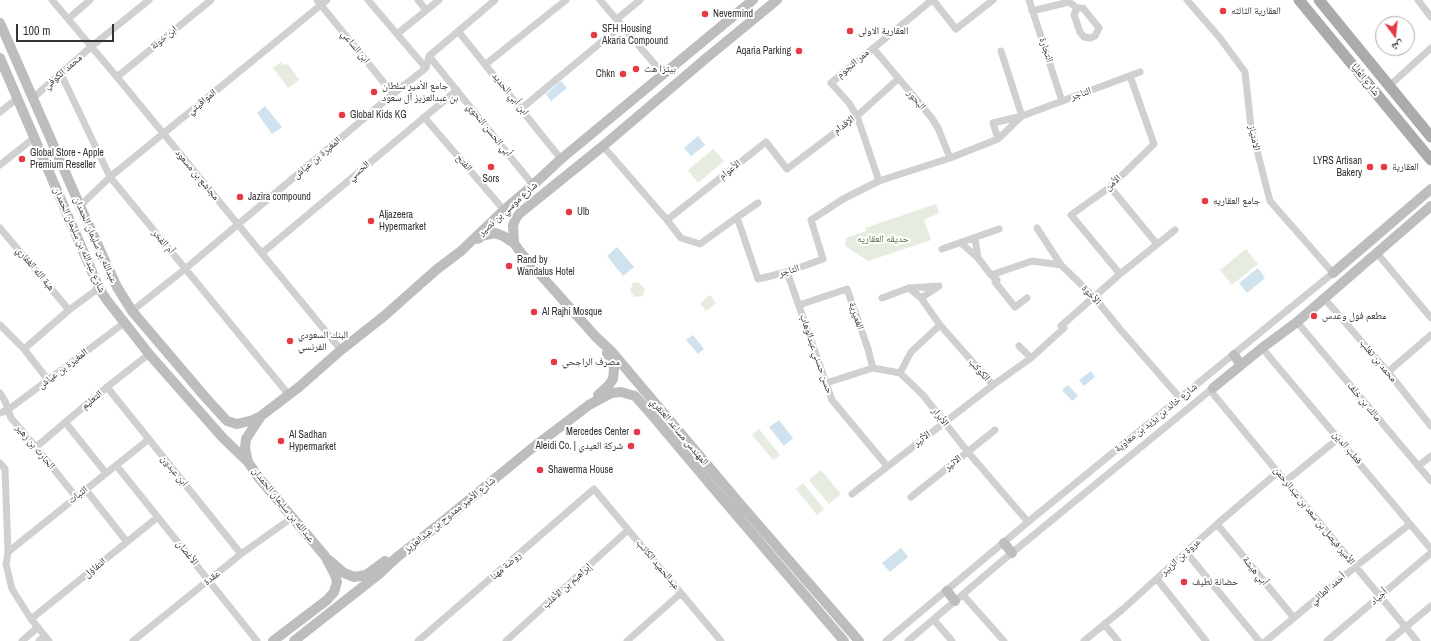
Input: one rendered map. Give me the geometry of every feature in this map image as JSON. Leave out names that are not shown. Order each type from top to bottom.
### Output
[{"type":"main road","name":"شارع العليا","points":[[1299,0],[1431,160]]},
{"type":"main road","name":"شارع العليا","points":[[1319,0],[1431,136]]},
{"type":"street","name":"مجاشع بن مسعود","points":[[52,0],[92,46],[341,350]]},
{"type":"street","points":[[68,19],[90,0]]},
{"type":"street","name":"محمد الكوفي","points":[[33,98],[92,46],[149,0]]},
{"type":"street","name":"ابن خولة","points":[[117,77],[211,0]]},
{"type":"street","points":[[368,0],[426,68]]},
{"type":"street","points":[[418,0],[426,10]]},
{"type":"street","points":[[397,34],[439,0]]},
{"type":"street","points":[[426,68],[429,56],[495,0]]},
{"type":"street","points":[[486,64],[566,0]]},
{"type":"street","points":[[600,0],[663,74]]},
{"type":"street","points":[[522,108],[619,22],[640,0]]},
{"type":"street","name":"شارع موسي بن نصير","points":[[261,416],[289,395],[341,350],[383,317],[436,270],[461,251],[561,159],[753,0]]},
{"type":"street","name":"شارع موسي بن نصير","points":[[514,243],[513,225],[520,213],[603,146],[777,0]]},
{"type":"street","points":[[932,0],[956,29],[993,0]]},
{"type":"street","name":"ممر النجوم","points":[[857,116],[849,103],[831,83],[932,0]]},
{"type":"street","name":"التجارة","points":[[1029,0],[1062,101]]},
{"type":"street","name":"الامتياز","points":[[1187,0],[1220,38],[1246,72],[1251,127],[1270,201],[1333,273]]},
{"type":"street","points":[[1418,0],[1431,17]]},
{"type":"street","name":"ابن الساعي","points":[[322,2],[393,94]]},
{"type":"street","name":"المواقيتي","points":[[80,206],[110,178],[322,2]]},
{"type":"street","points":[[1032,11],[1069,2],[1077,8]]},
{"type":"street","name":"عبدالله بن سليمان الحمدان","points":[[0,23],[117,287],[132,311],[227,421],[237,424],[253,420],[261,416]]},
{"type":"street","name":"ابن أبي الحديد","points":[[458,30],[522,108],[561,159]]},
{"type":"street","name":"البحور","points":[[873,48],[938,128],[950,158]]},
{"type":"street","points":[[1389,86],[1431,48]]},
{"type":"street","points":[[1001,51],[1022,116]]},
{"type":"street","name":"أبي الحسن النحوي","points":[[429,56],[533,185]]},
{"type":"street","name":"شارع عبدالله بن سليمان الحمدان","points":[[0,58],[99,288],[124,323],[149,354],[223,438]]},
{"type":"street","name":"المغيرة بن عياش","points":[[132,311],[185,269],[426,68]]},
{"type":"street","name":"التاجر","points":[[998,139],[993,123],[1022,116],[1140,72]]},
{"type":"street","name":"أم الفخر","points":[[61,74],[110,178],[289,395]]},
{"type":"street","name":"الأمن","points":[[1120,274],[1071,215],[1110,187],[1154,144],[1130,76]]},
{"type":"street","name":"الإقدام","points":[[787,169],[857,116],[898,79]]},
{"type":"street","name":"الحسي","points":[[262,253],[457,90]]},
{"type":"street","points":[[0,112],[18,98]]},
{"type":"street","points":[[857,116],[879,181]]},
{"type":"street","name":"التاجر","points":[[736,218],[758,280],[787,272],[823,259],[811,220],[843,199],[879,181],[950,158],[998,139],[1022,116]]},
{"type":"street","name":"الفتح","points":[[424,117],[504,210]]},
{"type":"street","points":[[0,165],[34,138]]},
{"type":"street","name":"الأعوام","points":[[667,220],[766,142],[787,169]]},
{"type":"street","points":[[603,146],[681,238],[700,244],[758,204]]},
{"type":"street","points":[[1110,187],[1156,244]]},
{"type":"street","name":"شارع خالد بن يزيد بن معاوية","points":[[886,641],[1028,522],[1234,355],[1301,297],[1333,273],[1429,194]]},
{"type":"street","name":"شارع خالد بن يزيد بن معاوية","points":[[908,641],[1012,553],[1241,365],[1297,322],[1376,252],[1431,206]]},
{"type":"street","name":"هبة الله الغفاري","points":[[0,228],[69,310]]},
{"type":"street","name":"الأخوة","points":[[1037,228],[1061,265],[1094,297],[1180,398]]},
{"type":"street","points":[[942,249],[999,229]]},
{"type":"street","points":[[1094,297],[1156,244],[1175,230]]},
{"type":"street","points":[[461,251],[481,236],[495,233],[514,243]]},
{"type":"street","points":[[975,238],[978,258]]},
{"type":"street","name":"المهندس مساعد العنقري","points":[[514,243],[521,253],[596,337],[612,352],[746,511],[859,641]]},
{"type":"street","points":[[961,243],[996,276]]},
{"type":"street","points":[[1376,252],[1431,318]]},
{"type":"street","points":[[1027,298],[1015,307],[994,282],[996,276],[1032,261],[1061,265]]},
{"type":"street","name":"حسن حسني عبدالوهاب","points":[[787,272],[832,400],[886,466]]},
{"type":"street","points":[[882,298],[909,288],[939,286],[921,298]]},
{"type":"street","points":[[24,349],[69,310],[99,288]]},
{"type":"street","name":"الكوكب","points":[[909,288],[921,298],[940,325],[993,385],[1031,358],[1064,328],[1061,326],[1094,297]]},
{"type":"street","name":"الغميرية","points":[[799,305],[847,289],[873,368]]},
{"type":"street","name":"محمد بن تغلب","points":[[1324,298],[1388,372],[1431,426]]},
{"type":"street","name":"مالك بن خلف","points":[[1297,322],[1431,481]]},
{"type":"street","name":"المغيرة بن عياش","points":[[0,413],[9,409],[124,323]]},
{"type":"street","points":[[0,324],[24,349],[48,380]]},
{"type":"street","points":[[826,383],[873,368],[900,373],[911,352],[940,325]]},
{"type":"street","points":[[1388,372],[1431,334]]},
{"type":"street","points":[[589,405],[613,379],[614,369],[612,360],[596,337]]},
{"type":"street","points":[[1019,346],[1031,358]]},
{"type":"street","name":"قطب الدين","points":[[1262,348],[1431,549]]},
{"type":"street","name":"التعليم","points":[[36,447],[149,354]]},
{"type":"street","points":[[1234,355],[1241,365]]},
{"type":"street","name":"الأبرار","points":[[900,373],[923,395],[967,451],[1028,522]]},
{"type":"street","name":"الأثير","points":[[852,494],[886,466],[993,385]]},
{"type":"street","name":"ابن عبدون","points":[[107,388],[241,554]]},
{"type":"street","name":"الأمير فيصل بن سعد بن عبدالرحمن","points":[[1212,389],[1417,641]]},
{"type":"street","name":"المهندس مساعد العنقري","points":[[610,393],[621,392],[635,396],[844,641]]},
{"type":"street","name":"الحارث بن زهير","points":[[0,393],[9,409],[11,418],[76,497]]},
{"type":"street","name":"شارع الأمير ممدوح بن عبدالعزيز","points":[[294,641],[379,574],[396,558],[531,449],[589,405],[610,393]]},
{"type":"street","points":[[248,462],[245,448],[246,439],[261,416]]},
{"type":"street","points":[[65,422],[106,473]]},
{"type":"street","name":"الاثير","points":[[910,496],[995,430]]},
{"type":"street","name":"عبدالله بن سليمان الحمدان","points":[[223,438],[248,462],[259,478],[325,556]]},
{"type":"street","points":[[1286,481],[1338,438]]},
{"type":"street","name":"الثبات","points":[[8,552],[149,439]]},
{"type":"street","points":[[1418,466],[1431,456]]},
{"type":"street","points":[[0,464],[5,469],[8,552],[6,564],[12,589],[47,639],[39,641]]},
{"type":"street","name":"الأغصان","points":[[116,465],[257,641]]},
{"type":"street","name":"عروة بن الزبير","points":[[1084,641],[1157,579],[1217,524],[1278,472]]},
{"type":"street","name":"عبدالحميد الكاتب","points":[[594,489],[721,641]]},
{"type":"street","name":"روضة مهنا","points":[[418,641],[594,489]]},
{"type":"street","points":[[86,490],[127,542]]},
{"type":"street","name":"التفاؤل","points":[[31,618],[158,517]]},
{"type":"street","name":"عقدة","points":[[133,641],[241,554],[292,517]]},
{"type":"street","name":"أبي هيشة","points":[[1217,524],[1294,618]]},
{"type":"street","name":"أحمد الطائي","points":[[1266,641],[1356,566],[1410,524]]},
{"type":"street","name":"إبراهيم بن الأغلب","points":[[506,641],[628,530]]},
{"type":"street","points":[[1004,543],[1012,553]]},
{"type":"street","points":[[1186,552],[1258,641]]},
{"type":"street","name":"أجياد","points":[[1328,641],[1431,553]]},
{"type":"street","points":[[325,556],[344,573],[354,577],[366,575],[385,560],[396,558]]},
{"type":"street","points":[[273,641],[327,600],[334,592],[337,582],[325,556]]},
{"type":"street","points":[[1157,579],[1206,641]]},
{"type":"street","points":[[947,591],[959,598],[1004,641]]},
{"type":"street","points":[[627,641],[681,593]]},
{"type":"street","points":[[1389,641],[1431,606]]},
{"type":"street","points":[[934,620],[952,641]]},
{"type":"street","points":[[1104,624],[1118,641]]},
{"type":"street","points":[[22,641],[38,627]]},
{"type":"green space","points":[[281,62],[284,65],[288,64],[299,80],[288,88],[273,68]]},
{"type":"green space","points":[[713,149],[724,161],[698,183],[688,170]]},
{"type":"green space","name":"حديقه العقاريه","points":[[936,204],[939,213],[924,220],[931,240],[868,261],[845,246],[846,238],[866,231],[865,228]]},
{"type":"green space","points":[[1246,249],[1258,264],[1232,285],[1220,270]]},
{"type":"green space","points":[[633,282],[639,283],[645,289],[643,296],[635,297],[630,291]]},
{"type":"green space","points":[[710,295],[716,303],[706,311],[700,303]]},
{"type":"green space","points":[[759,429],[780,455],[773,460],[752,435]]},
{"type":"green space","points":[[821,470],[841,494],[829,504],[809,480]]},
{"type":"green space","points":[[803,483],[824,509],[817,515],[796,489]]},
{"type":"water","points":[[561,81],[567,88],[551,101],[546,94]]},
{"type":"water","points":[[265,106],[282,127],[272,134],[257,113]]},
{"type":"water","points":[[698,136],[705,145],[691,156],[684,148]]},
{"type":"water","points":[[617,247],[634,267],[623,276],[607,256]]},
{"type":"water","points":[[1258,268],[1265,278],[1247,293],[1239,283]]},
{"type":"water","points":[[693,335],[704,349],[698,354],[686,340]]},
{"type":"water","points":[[1091,371],[1095,377],[1084,386],[1079,380]]},
{"type":"water","points":[[1068,385],[1078,396],[1072,401],[1062,390]]},
{"type":"water","points":[[779,420],[793,438],[784,446],[769,427]]},
{"type":"water","points":[[901,548],[908,557],[890,572],[882,563]]},
{"type":"place","name":"العقارية الثالثه","points":[[1223,11]]},
{"type":"place","name":"Nevermind","points":[[705,14]]},
{"type":"place","name":"العقارية الاولى","points":[[850,31]]},
{"type":"place","name":"SFH Housing Akaria Compound","points":[[594,35]]},
{"type":"place","name":"Aqaria Parking","points":[[799,51]]},
{"type":"place","name":"بيتزا هت","points":[[636,69]]},
{"type":"place","name":"Chkn","points":[[623,74]]},
{"type":"place","name":"جامع الأمير سلطان بن عبدالعزيز آل سعود","points":[[374,92]]},
{"type":"place","name":"Global Kids KG","points":[[342,115]]},
{"type":"place","name":"Global Store - Apple Premium Reseller","points":[[22,159]]},
{"type":"place","name":"Sors","points":[[491,167]]},
{"type":"place","name":"LYRS Artisan Bakery","points":[[1370,167]]},
{"type":"place","name":"العقارية","points":[[1384,167]]},
{"type":"place","name":"Jazira compound","points":[[240,197]]},
{"type":"place","name":"جامع العقاريه","points":[[1205,201]]},
{"type":"place","name":"Ulb","points":[[569,212]]},
{"type":"place","name":"Aljazeera Hypermarket","points":[[371,221]]},
{"type":"place","name":"Rand by Wandalus Hotel","points":[[509,266]]},
{"type":"place","name":"Al Rajhi Mosque","points":[[534,312]]},
{"type":"place","name":"مطعم فول وعدس","points":[[1314,316]]},
{"type":"place","name":"البنك السعودي الفرنسي","points":[[290,341]]},
{"type":"place","name":"مصرف الراجحي","points":[[554,362]]},
{"type":"place","name":"Mercedes Center","points":[[637,432]]},
{"type":"place","name":"Al Sadhan Hypermarket","points":[[281,441]]},
{"type":"place","name":"Aleidi Co. | شركة العيدي","points":[[631,446]]},
{"type":"place","name":"Shawerma House","points":[[540,470]]},
{"type":"place","name":"حضانة لطيف","points":[[1184,582]]}]
